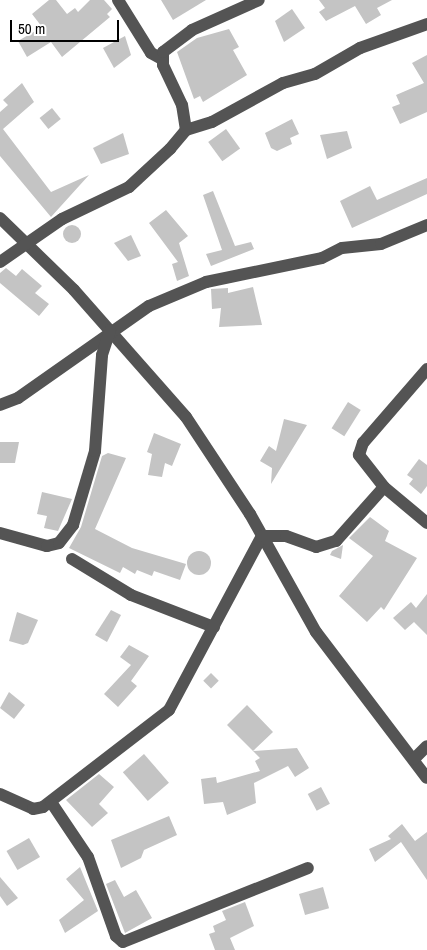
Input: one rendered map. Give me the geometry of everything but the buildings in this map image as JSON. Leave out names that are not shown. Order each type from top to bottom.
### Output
[{"type":"street","points":[[118,0],[151,53],[162,59],[182,105],[186,130]]},
{"type":"street","points":[[162,59],[171,44],[192,30],[259,0]]},
{"type":"street","points":[[0,262],[62,219],[129,187],[186,130],[212,122],[283,83],[315,74],[360,48],[427,24]]},
{"type":"street","points":[[0,218],[110,330],[186,417],[262,536],[316,632],[427,778]]},
{"type":"street","points":[[0,405],[18,398],[140,310],[206,282],[322,258],[342,248],[381,244],[427,225]]},
{"type":"street","points":[[0,534],[47,546],[59,542],[73,525],[95,451],[102,355],[110,330]]},
{"type":"street","points":[[427,368],[363,443],[359,455],[384,487],[427,523]]},
{"type":"street","points":[[262,536],[286,536],[316,547],[336,541],[384,487]]},
{"type":"street","points":[[0,794],[33,809],[51,802],[169,710],[262,536]]},
{"type":"street","points":[[72,559],[131,595],[214,628]]},
{"type":"street","points":[[414,759],[427,746]]},
{"type":"street","points":[[51,802],[88,857],[116,936],[123,942],[308,868]]}]
